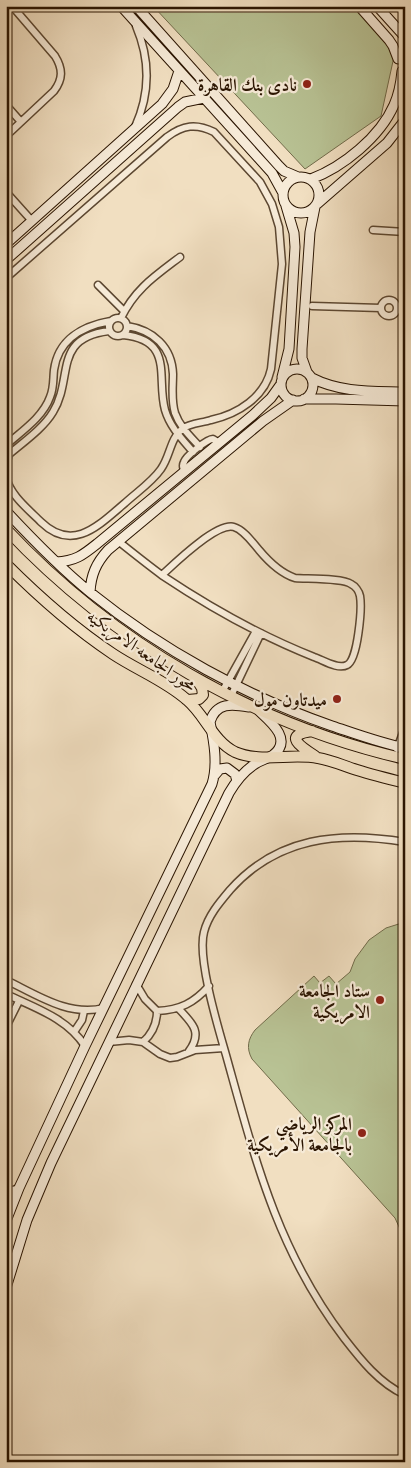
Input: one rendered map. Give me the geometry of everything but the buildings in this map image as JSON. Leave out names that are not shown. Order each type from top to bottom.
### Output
[{"type":"main road","name":"محور الجامعه الامريكيه","points":[[6,530],[51,574],[96,612],[196,679],[256,709],[313,731],[401,752]]},
{"type":"main road","name":"محور الجامعه الامريكيه","points":[[6,564],[101,646],[188,700],[222,743],[236,752],[252,757],[294,755],[319,758],[405,783]]},
{"type":"main road","points":[[96,612],[102,601]]},
{"type":"main road","points":[[188,700],[199,700],[203,695],[202,688],[196,679]]},
{"type":"main road","points":[[313,731],[300,733],[296,742],[299,746],[319,758]]},
{"type":"street","points":[[6,136],[54,91],[60,83],[62,74],[60,64],[55,56],[12,6]]},
{"type":"street","points":[[121,6],[272,173],[283,193],[291,219],[295,246],[289,349],[282,380],[284,394],[292,400]]},
{"type":"street","points":[[136,6],[284,171],[298,177],[311,179],[338,166],[376,133],[387,119],[395,104],[400,88],[403,72],[393,46],[359,6]]},
{"type":"street","points":[[377,6],[405,37]]},
{"type":"street","points":[[132,132],[144,102],[147,70],[145,53],[134,20]]},
{"type":"street","points":[[398,59],[403,48]]},
{"type":"street","points":[[6,244],[132,132],[168,97],[179,71]]},
{"type":"street","points":[[6,260],[178,106],[204,98]]},
{"type":"street","points":[[6,105],[21,122]]},
{"type":"street","points":[[286,206],[294,212],[302,213],[316,206],[387,143],[405,120]]},
{"type":"street","points":[[6,278],[176,130],[185,126],[205,127],[214,132],[260,182],[276,215],[283,251],[270,376],[262,390],[250,402],[231,415],[183,428],[177,434],[165,463],[154,478],[98,526],[83,534],[64,535],[51,531],[17,498],[6,477]]},
{"type":"street","points":[[283,193],[286,184],[298,177]]},
{"type":"street","points":[[304,399],[312,390],[310,375],[302,358],[302,349],[310,232],[319,190],[311,179]]},
{"type":"street","points":[[6,192],[32,221]]},
{"type":"street","points":[[373,230],[405,232]]},
{"type":"street","points":[[6,445],[44,409],[51,396],[57,358],[62,346],[80,331],[120,318],[134,295],[180,257]]},
{"type":"street","points":[[98,285],[124,311]]},
{"type":"street","points":[[390,300],[396,304],[399,312],[387,316],[381,308],[383,303],[390,300]]},
{"type":"street","points":[[312,306],[381,308]]},
{"type":"street","points":[[120,318],[127,326],[137,328],[152,335],[167,351],[173,373],[173,405],[183,428],[200,447]]},
{"type":"street","points":[[109,331],[110,321]]},
{"type":"street","points":[[123,335],[127,326]]},
{"type":"street","points":[[6,466],[7,454],[43,424],[53,412],[60,397],[66,362],[70,353],[91,335],[109,331],[117,337],[123,335],[140,339],[154,349],[159,356],[165,408],[177,434],[193,452]]},
{"type":"street","points":[[56,562],[73,560],[82,555],[259,409],[292,369],[300,368],[325,385],[340,389],[405,392]]},
{"type":"street","points":[[90,592],[96,565],[118,541],[263,421],[292,400],[336,398],[405,401]]},
{"type":"street","points":[[184,470],[184,461],[210,438],[218,442]]},
{"type":"street","points":[[6,511],[56,562],[90,592],[175,652],[232,683],[304,716],[401,752],[405,727]]},
{"type":"street","points":[[118,541],[162,575],[204,602],[259,632],[336,665],[344,666],[352,659],[356,648],[359,592],[348,582],[295,578],[286,575],[264,556],[238,528],[230,526],[220,527],[162,575]]},
{"type":"street","points":[[227,694],[236,669],[259,632]]},
{"type":"street","points":[[232,683],[243,672],[259,632]]},
{"type":"street","points":[[236,669],[243,672]]},
{"type":"street","points":[[6,1288],[30,1213],[51,1163],[136,984],[229,793],[237,781],[255,764],[270,757],[280,746],[280,736],[276,726],[256,709],[232,705],[222,706],[210,722],[215,752],[214,776]]},
{"type":"street","points":[[6,1222],[19,1188],[85,1046],[214,776],[220,769],[227,768],[236,774],[237,781]]},
{"type":"street","points":[[405,842],[364,836],[325,838],[290,848],[269,858],[250,871],[226,895],[211,914],[203,938],[202,954],[224,1048],[265,1189],[281,1230],[296,1262],[322,1307],[358,1356],[380,1379],[405,1395]]},
{"type":"street","points":[[6,980],[62,1006],[84,1011],[104,1008]]},
{"type":"street","points":[[136,984],[144,999],[157,1011],[179,1009],[192,1002],[209,986]]},
{"type":"street","points":[[6,994],[60,1020],[74,1032],[85,1046]]},
{"type":"street","points":[[6,1027],[19,1000]]},
{"type":"street","points":[[179,1009],[192,1023],[196,1032],[195,1042],[189,1052]]},
{"type":"street","points":[[74,1032],[82,1020],[84,1011]]},
{"type":"street","points":[[143,1042],[155,1026],[157,1011]]},
{"type":"street","points":[[109,1042],[122,1040],[143,1042],[160,1054],[170,1058],[189,1052],[224,1048]]},
{"type":"street","points":[[6,1192],[19,1188]]},
{"type":"green space","name":"نادى بنك القاهرة","points":[[153,6],[354,6],[395,52],[381,116],[305,169]]},
{"type":"green space","name":"المركز الرياضي بالجامعة الأمريكية","points":[[405,922],[405,1240],[395,1218],[252,1059],[248,1047],[249,1040],[255,1030],[314,976],[320,983],[329,976],[336,984],[350,972],[355,959],[369,940],[386,928]]},
{"type":"place","name":"نادى بنك القاهرة","points":[[307,84]]},
{"type":"place","name":"ميدتاون مول","points":[[337,699]]},
{"type":"place","name":"ستاد الجامعة الامريكية","points":[[380,1000]]},
{"type":"place","name":"المركز الرياضي بالجامعة الأمريكية","points":[[362,1133]]}]
